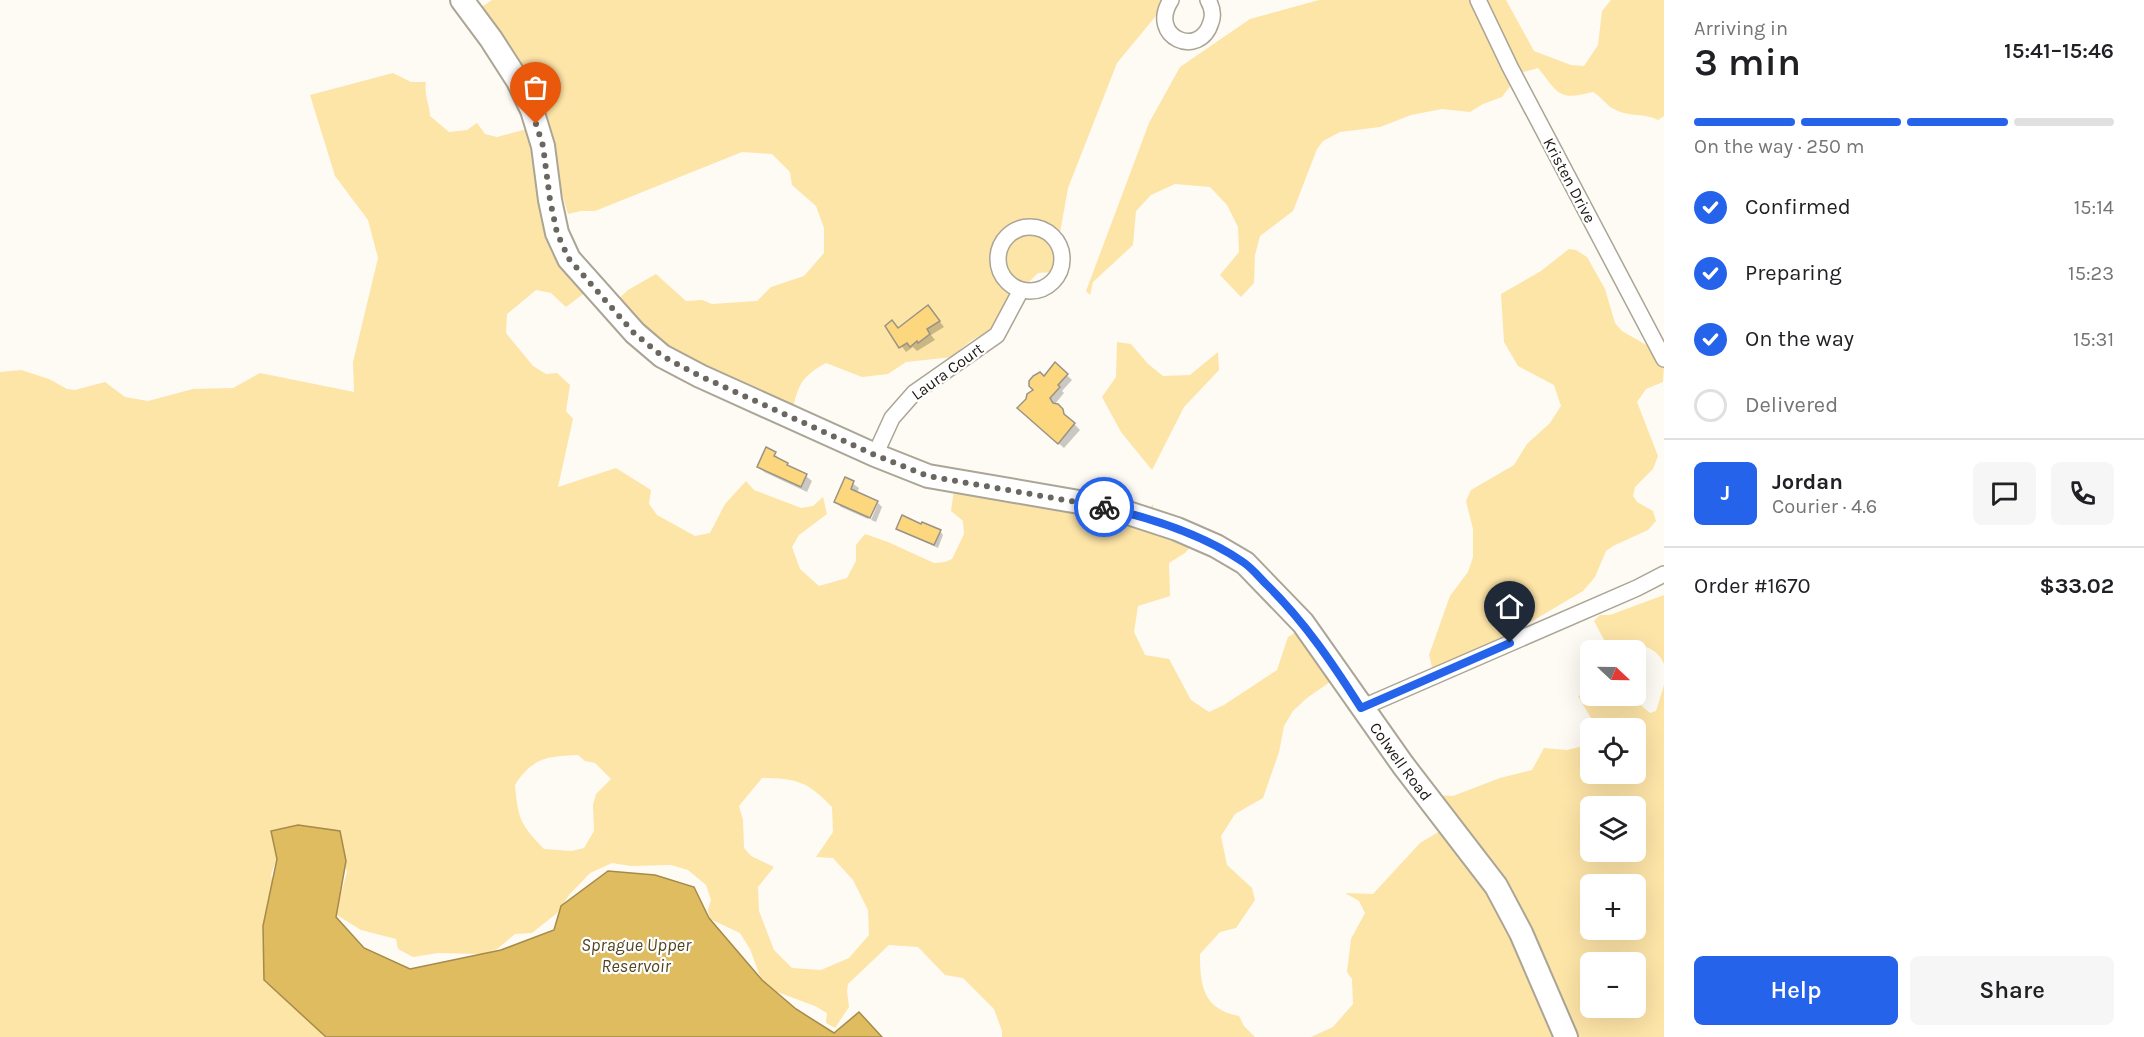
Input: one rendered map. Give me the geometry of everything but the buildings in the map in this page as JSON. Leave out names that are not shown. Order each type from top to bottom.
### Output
[{"type":"street","name":"Colwell Road","points":[[462,0],[491,39],[518,81],[527,100],[543,146],[557,233],[569,259],[634,333],[662,356],[700,376],[875,455],[928,476],[1125,512],[1177,529],[1216,546],[1245,563],[1303,623],[1336,668],[1361,708],[1496,886],[1521,933],[1566,1037]]},
{"type":"street","points":[[1171,0],[1165,9],[1164,18],[1167,29],[1182,41],[1192,42],[1201,39],[1209,31],[1213,17],[1208,0]]},
{"type":"street","name":"Kristen Drive","points":[[1478,0],[1510,67],[1664,359]]},
{"type":"street","points":[[1037,227],[1055,239],[1062,257],[1061,267],[1057,277],[1050,284],[1041,289],[1021,290],[1003,278],[998,267],[1000,246],[1006,237],[1016,230],[1037,227]]},
{"type":"street","name":"Laura Court","points":[[875,455],[892,418],[914,393],[997,335],[1021,290]]},
{"type":"street","points":[[1361,708],[1637,588],[1664,574]]},
{"type":"shaded area","points":[[492,0],[1169,0],[1117,63],[1068,188],[1053,272],[1038,273],[1016,295],[1009,328],[978,337],[966,344],[953,357],[906,362],[888,374],[862,377],[826,363],[804,379],[795,398],[791,416],[687,369],[612,305],[628,290],[656,274],[686,301],[702,300],[712,304],[757,301],[771,287],[804,276],[824,253],[824,228],[816,206],[792,185],[790,172],[772,154],[742,152],[595,211],[568,214],[553,163],[474,12]]},
{"type":"shaded area","points":[[1319,0],[1506,0],[1534,51],[1571,65],[1584,66],[1598,45],[1602,11],[1611,0],[1664,0],[1664,116],[1658,120],[1648,116],[1626,114],[1610,107],[1593,92],[1573,96],[1560,93],[1538,68],[1520,73],[1502,97],[1470,112],[1442,109],[1411,115],[1380,127],[1340,132],[1323,141],[1317,149],[1293,211],[1260,236],[1255,255],[1254,283],[1241,297],[1220,275],[1239,252],[1238,227],[1227,205],[1210,187],[1175,184],[1151,195],[1136,211],[1133,245],[1093,282],[1090,295],[1086,291],[1149,123],[1180,67],[1250,19]]},
{"type":"shaded area","points":[[393,73],[411,82],[426,82],[430,116],[449,132],[467,130],[477,123],[485,134],[497,137],[531,128],[587,291],[566,307],[551,293],[536,290],[507,314],[506,333],[533,366],[546,374],[557,373],[570,385],[566,411],[573,419],[558,487],[616,468],[651,490],[649,504],[657,515],[695,536],[710,533],[725,504],[746,481],[754,490],[801,508],[813,506],[823,497],[827,514],[799,535],[792,547],[800,569],[819,586],[847,578],[856,561],[856,545],[865,534],[934,563],[952,559],[964,534],[963,521],[951,511],[954,490],[1142,518],[1153,504],[1154,519],[1197,539],[1185,553],[1169,563],[1170,596],[1138,606],[1134,632],[1145,655],[1169,659],[1191,700],[1209,712],[1224,705],[1277,670],[1288,637],[1305,627],[1340,675],[1307,698],[1293,711],[1284,726],[1279,752],[1263,798],[1235,814],[1221,836],[1227,865],[1252,888],[1255,900],[1236,928],[1220,932],[1200,954],[1203,986],[1211,1002],[1227,1013],[1239,1016],[1244,1026],[1255,1037],[1002,1037],[994,1009],[963,978],[945,975],[918,947],[889,945],[848,984],[849,1007],[835,1028],[826,1023],[827,1013],[815,1006],[764,987],[750,949],[740,933],[710,919],[708,910],[711,900],[706,885],[688,870],[671,865],[631,866],[612,863],[590,873],[569,895],[557,913],[532,933],[515,934],[497,949],[482,954],[438,953],[413,957],[398,949],[396,939],[361,930],[337,915],[347,872],[341,849],[284,837],[271,875],[275,891],[272,956],[265,983],[301,994],[302,1008],[324,1037],[0,1037],[0,372],[21,370],[49,379],[67,389],[75,390],[105,382],[125,397],[148,401],[193,389],[233,388],[260,373],[354,392],[353,362],[378,258],[368,220],[335,176],[310,95]],"holes":[[[578,755],[585,761],[595,763],[611,779],[596,794],[593,805],[594,831],[584,848],[572,851],[544,849],[525,827],[519,814],[515,785],[528,769],[541,760],[557,756]],[[762,778],[784,779],[801,783],[816,792],[832,807],[833,832],[816,857],[833,858],[853,880],[868,910],[869,935],[849,958],[821,970],[792,968],[774,950],[759,911],[758,887],[774,867],[751,856],[744,848],[743,820],[739,806]]]},
{"type":"shaded area","points":[[1569,249],[1576,250],[1587,257],[1605,289],[1615,323],[1622,331],[1648,346],[1664,365],[1663,382],[1646,389],[1637,402],[1658,456],[1653,469],[1635,487],[1633,496],[1637,502],[1653,511],[1656,521],[1648,530],[1606,551],[1595,577],[1583,591],[1514,632],[1505,643],[1441,670],[1432,667],[1429,655],[1450,596],[1468,572],[1473,557],[1473,529],[1466,501],[1471,490],[1514,465],[1527,444],[1550,423],[1561,406],[1554,385],[1518,366],[1504,342],[1501,294],[1541,271]]},
{"type":"shaded area","points":[[1117,342],[1131,344],[1148,364],[1163,376],[1190,375],[1218,352],[1219,370],[1184,407],[1152,470],[1121,432],[1102,397],[1116,377]]},
{"type":"shaded area","points":[[1664,595],[1664,664],[1654,651],[1646,647],[1646,640],[1604,640],[1594,621],[1600,615],[1610,615]]},
{"type":"shaded area","points":[[1664,685],[1664,1037],[1311,1037],[1333,1027],[1353,1004],[1352,979],[1347,972],[1351,939],[1365,913],[1359,901],[1345,893],[1373,894],[1420,843],[1447,827],[1434,795],[1453,796],[1500,778],[1532,770],[1544,748],[1567,750],[1580,747],[1580,784],[1646,784],[1646,718],[1591,718],[1584,706],[1642,706],[1650,713],[1656,711]]},
{"type":"water","name":"Sprague Upper Reservoir","points":[[298,825],[340,831],[346,861],[336,917],[364,948],[410,969],[501,950],[554,930],[561,906],[608,871],[655,875],[694,887],[709,918],[762,980],[796,1009],[834,1033],[859,1012],[882,1037],[326,1037],[264,980],[263,926],[277,859],[271,831]]},
{"type":"way so far","points":[[536,124],[543,146],[557,233],[569,259],[634,333],[662,356],[700,376],[875,455],[928,476],[1104,507]]},
{"type":"route","points":[[1104,507],[1177,529],[1216,546],[1245,563],[1303,623],[1336,668],[1361,708],[1510,643]]}]
